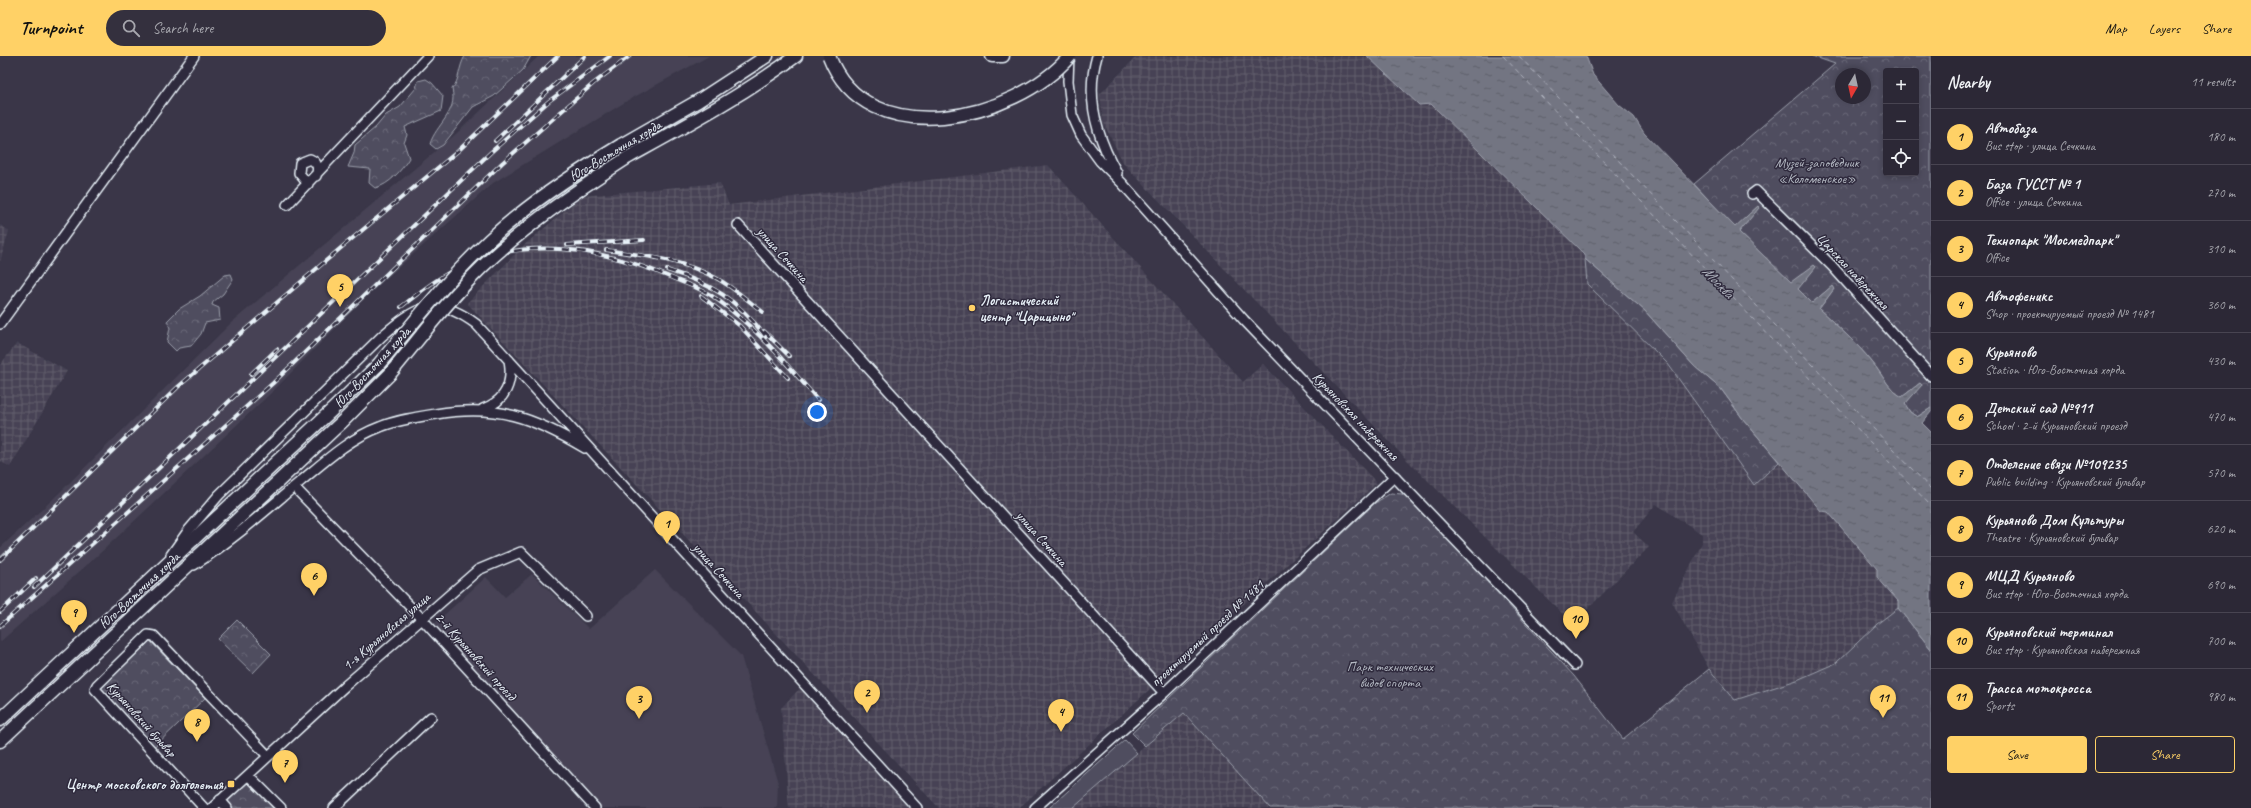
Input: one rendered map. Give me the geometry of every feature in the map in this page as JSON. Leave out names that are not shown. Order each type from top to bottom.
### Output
[{"type":"main road","name":"Юго-Восточная хорда","points":[[0,720],[378,365],[472,257],[515,217],[568,178],[621,145],[698,101],[767,56]]},
{"type":"main road","name":"Юго-Восточная хорда","points":[[0,741],[338,425],[388,375],[451,300],[482,268],[525,230],[576,191],[627,158],[769,76],[796,56]]},
{"type":"main road","points":[[829,56],[834,69],[845,86],[859,98],[878,110],[899,116],[925,117],[952,116],[979,111],[1004,102],[1045,79],[1069,56]]},
{"type":"main road","points":[[992,56],[1003,56]]},
{"type":"street","points":[[0,324],[194,56]]},
{"type":"street","points":[[287,205],[428,56]]},
{"type":"street","name":"Курьяновская набережная","points":[[1069,56],[1069,97],[1072,115],[1081,135],[1100,161],[1122,183],[1244,320],[1396,476],[1575,665]]},
{"type":"street","name":"Курьяновская набережная","points":[[1097,56],[1092,75],[1091,100],[1094,117],[1100,140],[1122,183]]},
{"type":"street","points":[[308,184],[299,173],[299,166],[303,161],[324,161],[335,155]]},
{"type":"street","points":[[313,160],[318,169],[316,176]]},
{"type":"street","name":"Царская набережная","points":[[1752,194],[1756,191],[1832,266],[1931,376]]},
{"type":"street","name":"улица Сечкина","points":[[738,225],[1164,693]]},
{"type":"street","name":"улица Сечкина","points":[[163,568],[188,531],[219,495],[382,336],[403,318],[420,308],[435,305],[446,306],[462,313],[476,324],[918,808]]},
{"type":"street","points":[[480,410],[497,402],[507,391],[510,374],[509,360]]},
{"type":"street","points":[[174,578],[215,552],[329,457],[355,439],[380,426],[412,418],[480,410],[518,416],[556,432],[593,453]]},
{"type":"street","name":"проектируемый проезд № 1481","points":[[1035,808],[1164,693],[1396,476]]},
{"type":"street","name":"2-й Курьяновский проезд","points":[[299,492],[422,619],[595,808]]},
{"type":"street","name":"1-я Курьяновская улица","points":[[212,808],[268,756],[478,570],[521,552],[586,616]]},
{"type":"street","name":"Курьяновский бульвар","points":[[204,808],[95,689],[97,685],[148,635],[154,636],[268,756]]},
{"type":"street","points":[[334,808],[431,717]]},
{"type":"street","points":[[248,775],[281,808]]},
{"type":"street","points":[[220,800],[227,808]]},
{"type":"shaded area","points":[[539,56],[709,56],[627,101],[493,183],[371,292],[271,393],[98,555],[0,642],[0,548],[52,500],[231,323],[457,133]]},
{"type":"shaded area","points":[[1137,56],[1367,56],[1419,105],[1431,104],[1585,255],[1587,284],[1668,364],[1754,485],[1779,462],[1821,511],[1828,512],[1878,569],[1877,577],[1898,601],[1898,608],[1877,624],[1836,663],[1797,680],[1735,700],[1709,669],[1672,602],[1702,543],[1702,534],[1656,504],[1633,532],[1649,547],[1573,624],[1408,461],[1124,164],[1103,122],[1100,94]]},
{"type":"shaded area","points":[[1048,165],[1243,382],[1263,364],[1377,483],[1019,808],[939,808],[467,303],[522,247],[582,196],[720,183],[729,205]]},
{"type":"shaded area","points":[[0,225],[9,231],[0,262]]},
{"type":"shaded area","points":[[17,343],[67,371],[10,467],[0,461],[0,365]]},
{"type":"shaded area","points":[[655,570],[741,656],[778,783],[777,808],[600,808],[433,625],[486,577],[505,597],[532,574],[589,629]]},
{"type":"shaded area","points":[[802,686],[912,808],[789,808],[781,708]]},
{"type":"shaded area","points":[[1184,713],[1270,808],[1073,808]]},
{"type":"green space","points":[[465,56],[531,56],[523,70],[494,96],[473,107],[443,145],[436,149],[430,144],[452,105],[452,89],[455,85]]},
{"type":"green space","name":"Музей-заповедник «Коломенское»","points":[[1812,56],[1931,56],[1931,408],[1917,417],[1910,412],[1905,404],[1921,385],[1920,383],[1902,397],[1897,394],[1889,386],[1860,348],[1819,309],[1834,289],[1831,287],[1812,303],[1797,289],[1815,267],[1814,266],[1791,283],[1739,232],[1759,207],[1758,206],[1735,228],[1694,184],[1835,64]]},
{"type":"green space","points":[[426,79],[432,83],[443,96],[441,111],[405,127],[407,135],[404,143],[409,158],[395,176],[385,184],[375,188],[369,183],[370,169],[348,167],[354,153],[355,145],[376,127],[386,115],[400,107],[416,88],[418,81]]},
{"type":"green space","points":[[1585,259],[1645,311],[1694,366],[1721,389],[1743,419],[1779,462],[1754,485],[1668,364],[1587,284]]},
{"type":"green space","points":[[231,274],[233,279],[223,294],[213,302],[212,305],[219,308],[220,320],[205,323],[201,334],[191,346],[179,348],[176,351],[167,342],[170,328],[167,321],[179,309],[200,296],[225,275]]},
{"type":"green space","name":"Парк технических видов спорта","points":[[1391,493],[1402,494],[1412,500],[1574,676],[1623,739],[1709,669],[1735,700],[1797,680],[1836,663],[1877,624],[1898,608],[1931,649],[1931,808],[1270,808],[1184,713],[1145,746],[1132,733],[1375,503]]},
{"type":"green space","points":[[237,620],[271,654],[253,673],[218,639]]},
{"type":"green space","points":[[150,641],[205,698],[153,748],[98,691]]},
{"type":"green space","points":[[1125,740],[1137,753],[1073,808],[1049,808]]},
{"type":"green space","points":[[247,779],[275,808],[232,808],[224,799]]},
{"type":"water","name":"Москва","points":[[1367,56],[1586,56],[1593,75],[1619,105],[1634,117],[1644,133],[1735,227],[1758,206],[1759,208],[1739,232],[1791,282],[1814,265],[1816,267],[1798,289],[1812,303],[1832,286],[1834,289],[1819,309],[1860,348],[1889,386],[1897,394],[1902,397],[1920,383],[1922,385],[1905,404],[1910,412],[1917,417],[1931,408],[1931,412],[1922,423],[1931,432],[1931,649],[1898,608],[1898,601],[1877,577],[1877,569],[1828,512],[1821,511],[1743,419],[1721,389],[1694,366],[1645,311],[1585,259],[1585,255],[1431,104],[1419,105]]},
{"type":"ferry route","points":[[1503,56],[1931,506]]},
{"type":"ferry route","points":[[1519,56],[1931,489]]},
{"type":"railway","points":[[0,560],[178,387],[342,247],[458,151],[558,56]]},
{"type":"railway","points":[[495,141],[585,56]]},
{"type":"railway","points":[[34,587],[491,152],[549,101],[610,56]]},
{"type":"railway","points":[[0,626],[273,383],[502,163],[594,83],[630,56]]},
{"type":"railway","points":[[567,245],[644,240]]},
{"type":"railway","points":[[401,307],[424,289],[457,268],[491,255],[517,250],[543,249],[570,250],[596,254],[647,268],[710,295],[730,309],[757,333],[818,400]]},
{"type":"railway","points":[[606,250],[662,259],[703,272],[716,278],[763,312]]},
{"type":"railway","points":[[667,270],[697,281],[722,294],[745,312],[766,337]]},
{"type":"railway","points":[[701,296],[740,326],[788,378]]},
{"type":"railway","points":[[764,331],[789,356]]},
{"type":"railway","points":[[251,374],[277,349]]},
{"type":"railway","points":[[0,612],[36,578]]},
{"type":"place","name":"Курьяново","points":[[340,307]]},
{"type":"place","name":"Логистический центр \"Царицыно\"","points":[[972,308]]},
{"type":"place","name":"Автобаза","points":[[667,544]]},
{"type":"place","name":"Детский сад №911","points":[[314,596]]},
{"type":"place","name":"МЦД Курьяново","points":[[74,633]]},
{"type":"place","name":"Курьяновский терминал","points":[[1576,639]]},
{"type":"place","name":"База ГУССТ № 1","points":[[867,713]]},
{"type":"place","name":"Трасса мотокросса","points":[[1883,718]]},
{"type":"place","name":"Технопарк \"Мосмедпарк\"","points":[[639,719]]},
{"type":"place","name":"Автофеникс","points":[[1061,732]]},
{"type":"place","name":"Курьяново Дом Культуры","points":[[197,742]]},
{"type":"place","name":"Отделение связи №109235","points":[[285,783]]},
{"type":"place","name":"Центр московского долголетия","points":[[231,784]]}]
